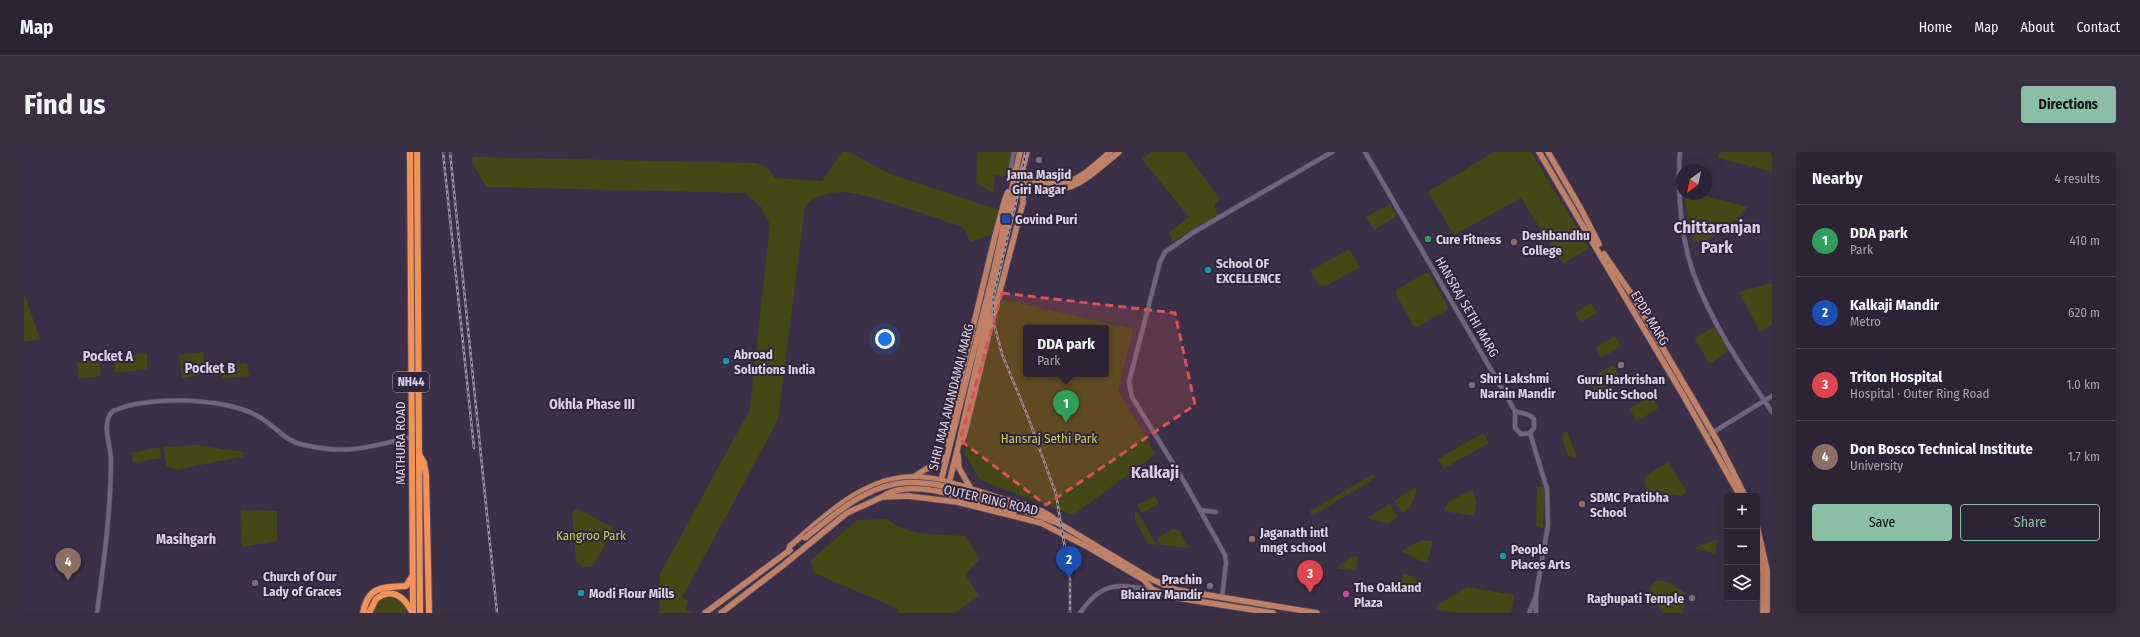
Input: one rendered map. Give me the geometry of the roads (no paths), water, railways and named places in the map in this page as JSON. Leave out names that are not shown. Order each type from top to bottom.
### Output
[{"type":"highway","name":"MATHURA ROAD","points":[[410,152],[412,613]]},
{"type":"highway","name":"MATHURA ROAD","points":[[417,152],[420,613]]},
{"type":"highway","points":[[418,452],[424,463],[426,475],[430,613]]},
{"type":"highway","points":[[363,613],[368,597],[372,591],[378,588],[406,586],[412,576]]},
{"type":"highway","points":[[369,613],[373,602],[382,595],[394,594],[405,600],[412,613]]},
{"type":"main road","points":[[1020,152],[1014,173],[1060,182],[1069,181],[1081,175],[1110,152]]},
{"type":"main road","name":"SHRI MAA ANANDAMAI MARG","points":[[942,492],[949,483],[958,448],[1006,235],[1027,152]]},
{"type":"main road","points":[[1019,188],[1028,180],[1061,188],[1070,187],[1082,181],[1119,152]]},
{"type":"main road","name":"EPDP MARG","points":[[1539,152],[1710,435],[1739,493]]},
{"type":"main road","name":"EPDP MARG","points":[[1548,152],[1581,209],[1606,258],[1630,292],[1743,493]]},
{"type":"main road","name":"SHRI MAA ANANDAMAI MARG","points":[[942,492],[941,481],[949,447],[946,440],[1004,203],[1011,189],[1014,173]]},
{"type":"main road","points":[[958,448],[959,468],[971,489]]},
{"type":"main road","points":[[911,477],[947,456]]},
{"type":"main road","points":[[909,489],[913,482],[911,477]]},
{"type":"main road","points":[[788,552],[792,545],[853,496],[885,482],[911,477],[949,483],[1036,509],[1055,518],[1060,524]]},
{"type":"main road","points":[[705,613],[788,552],[836,513],[884,486],[914,482],[958,490],[1060,524],[1163,585],[1177,590],[1317,613]]},
{"type":"main road","points":[[882,497],[892,491],[931,489],[1031,518],[1041,523]]},
{"type":"main road","points":[[984,504],[984,498],[991,495]]},
{"type":"main road","name":"OUTER RING ROAD","points":[[721,613],[781,567],[847,513],[882,497],[916,496],[939,499],[1041,523],[1086,546],[1144,580],[1154,590],[1188,600],[1273,613]]},
{"type":"main road","points":[[1758,529],[1767,570],[1768,613]]},
{"type":"main road","points":[[1760,558],[1763,570],[1763,613]]},
{"type":"street","points":[[1014,152],[1011,165],[1014,173]]},
{"type":"street","points":[[1222,598],[1226,558],[1200,510],[1145,419],[1128,387],[1160,262],[1166,252],[1194,232],[1332,152]]},
{"type":"street","name":"HANSRAJ SETHI MARG","points":[[1365,152],[1515,411]]},
{"type":"street","points":[[1680,152],[1678,187],[1687,246],[1694,275],[1717,324],[1772,412]]},
{"type":"street","points":[[1710,435],[1772,396]]},
{"type":"street","points":[[97,613],[110,511],[110,454],[108,423],[109,416],[113,411],[160,402],[215,403],[251,412],[262,418],[287,438],[302,445],[346,450],[378,446],[411,436]]},
{"type":"street","points":[[1515,411],[1521,414],[1528,414],[1534,419],[1534,428],[1530,433],[1521,434],[1516,431],[1514,424],[1516,418],[1515,411]]},
{"type":"street","points":[[1516,418],[1521,414]]},
{"type":"street","points":[[1530,433],[1547,489],[1548,526],[1536,595],[1536,613]]},
{"type":"street","points":[[1200,510],[1216,512]]},
{"type":"street","points":[[1080,613],[1098,592],[1105,588],[1114,586],[1154,590]]},
{"type":"street","points":[[1529,613],[1536,595]]},
{"type":"railway","points":[[443,152],[474,448]]},
{"type":"railway","points":[[450,152],[497,613]]},
{"type":"railway","points":[[1026,152],[1014,212],[993,298],[994,324],[1002,354],[1028,417],[1056,494],[1070,579],[1070,613]]},
{"type":"place","name":"Jama Masjid Giri Nagar","points":[[1039,160]]},
{"type":"place","name":"Govind Puri","points":[[1006,219]]},
{"type":"place","name":"Cure Fitness","points":[[1428,239]]},
{"type":"place","name":"Deshbandhu College","points":[[1514,242]]},
{"type":"place","name":"School OF EXCELLENCE","points":[[1208,270]]},
{"type":"place","name":"Abroad Solutions India","points":[[726,361]]},
{"type":"place","name":"Guru Harkrishan Public School","points":[[1621,365]]},
{"type":"place","name":"Shri Lakshmi Narain Mandir","points":[[1472,385]]},
{"type":"place","name":"DDA park","points":[[1066,423]]},
{"type":"place","name":"SDMC Pratibha School","points":[[1582,504]]},
{"type":"place","name":"Jaganath intl mngt school","points":[[1252,539]]},
{"type":"place","name":"People Places Arts","points":[[1503,556]]},
{"type":"place","name":"Kalkaji Mandir","points":[[1069,579]]},
{"type":"place","name":"Don Bosco Technical Institute","points":[[68,581]]},
{"type":"place","name":"Church of Our Lady of Graces","points":[[255,583]]},
{"type":"place","name":"Prachin Bhairav Mandir","points":[[1210,586]]},
{"type":"place","name":"Modi Flour Mills","points":[[581,593]]},
{"type":"place","name":"Triton Hospital","points":[[1310,593]]},
{"type":"place","name":"The Oakland Plaza","points":[[1346,594]]},
{"type":"place","name":"Raghupati Temple","points":[[1692,598]]},
{"type":"district","name":"Chittaranjan Park","points":[[1717,237]]},
{"type":"district","name":"Pocket A","points":[[108,356]]},
{"type":"district","name":"Pocket B","points":[[210,368]]},
{"type":"district","name":"Okhla Phase III","points":[[592,404]]},
{"type":"district","name":"Kalkaji","points":[[1155,472]]},
{"type":"district","name":"Masihgarh","points":[[186,539]]},
{"type":"park label","name":"Hansraj Sethi Park","points":[[1049,438]]},
{"type":"park label","name":"Kangroo Park","points":[[591,535]]}]
